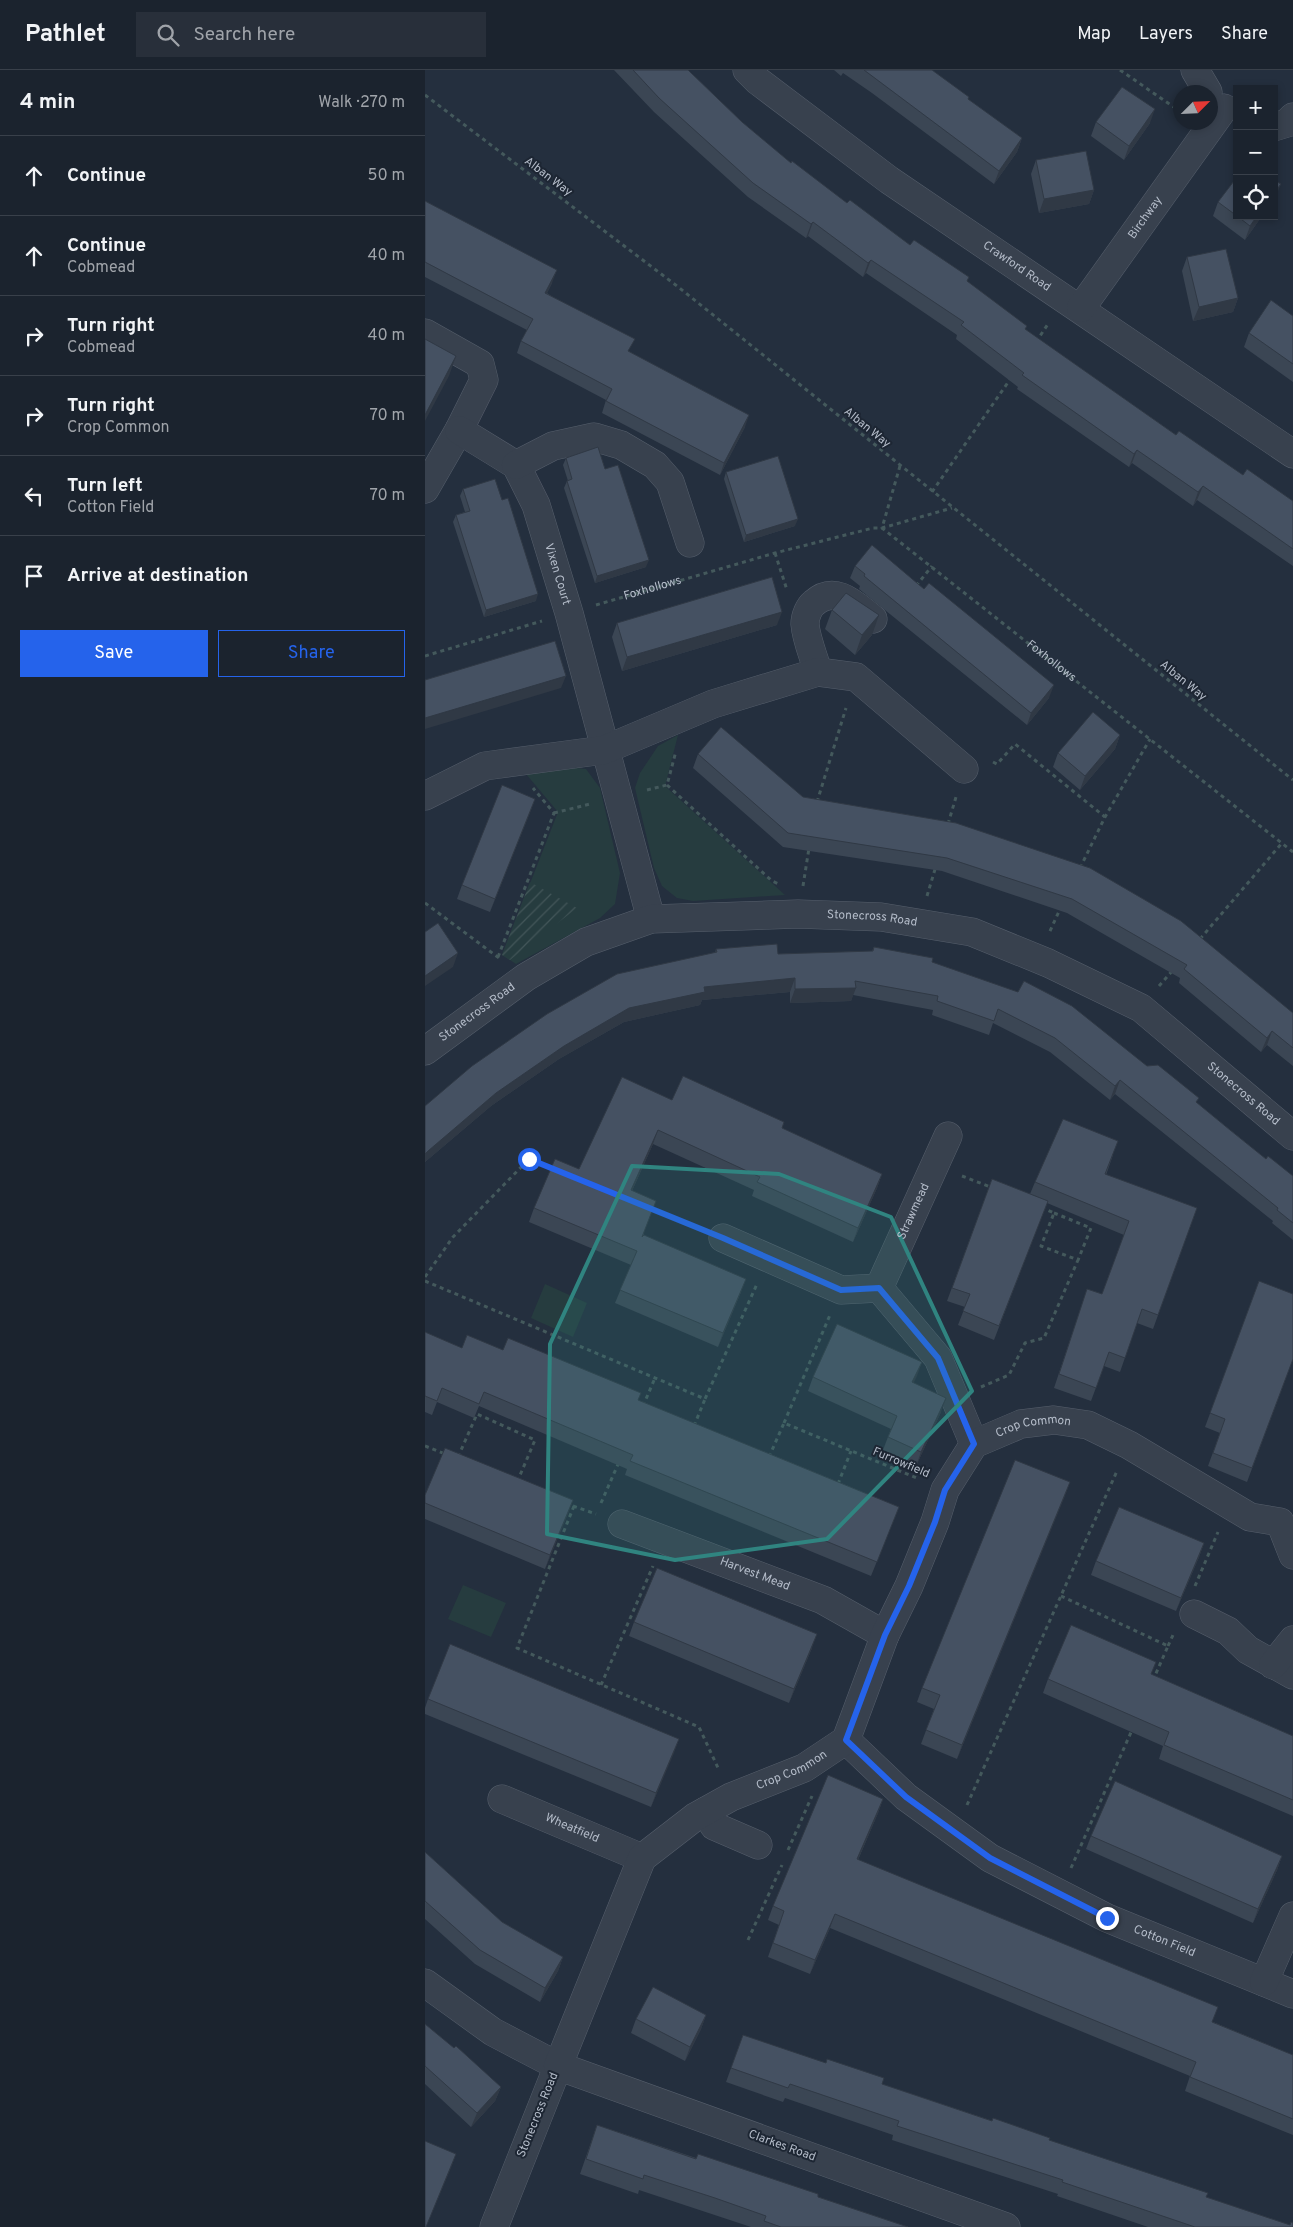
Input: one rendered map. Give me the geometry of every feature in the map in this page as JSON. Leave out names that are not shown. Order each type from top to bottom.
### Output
[{"type":"street","name":"Crawford Road","points":[[747,70],[758,81],[889,180],[1081,308],[1293,454]]},
{"type":"street","points":[[1195,70],[1204,85]]},
{"type":"street","points":[[1278,125],[1287,122],[1293,117]]},
{"type":"street","name":"Birchway","points":[[1081,308],[1203,130]]},
{"type":"street","points":[[425,333],[480,364],[484,380],[459,430],[425,489]]},
{"type":"street","points":[[459,430],[516,465],[553,446],[594,437],[621,445],[655,465],[670,482],[690,543]]},
{"type":"street","name":"Vixen Court","points":[[516,465],[536,505],[569,613],[605,750]]},
{"type":"street","points":[[818,672],[805,623],[809,607],[821,597],[834,594],[847,599],[875,620]]},
{"type":"street","points":[[425,796],[485,766],[605,750],[713,704],[818,672],[856,677],[964,769]]},
{"type":"street","points":[[605,750],[651,919]]},
{"type":"street","name":"Stonecross Road","points":[[425,1051],[526,977],[586,942],[651,919],[800,905],[973,932],[1037,958],[1141,1008],[1293,1136]]},
{"type":"street","name":"Strawmead","points":[[879,1288],[936,1165],[947,1136]]},
{"type":"street","points":[[723,1238],[841,1290],[879,1288],[938,1358],[974,1444],[945,1490],[935,1522],[909,1586],[885,1635],[846,1740]]},
{"type":"street","name":"Crop Common","points":[[974,1444],[1021,1424],[1054,1420],[1087,1426],[1129,1445],[1250,1517],[1287,1514],[1293,1555]]},
{"type":"street","name":"Harvest Mead","points":[[622,1524],[823,1600],[885,1635]]},
{"type":"street","points":[[1187,1613],[1228,1631],[1248,1650],[1283,1670],[1293,1640]]},
{"type":"street","name":"Crop Common","points":[[642,1858],[695,1817],[731,1797],[804,1768],[846,1740]]},
{"type":"street","name":"Cotton Field","points":[[846,1740],[906,1797],[990,1858],[1107,1918],[1293,1994]]},
{"type":"street","name":"Wheatfield","points":[[502,1799],[642,1858]]},
{"type":"street","points":[[706,1811],[714,1826],[758,1845]]},
{"type":"street","points":[[558,2066],[642,1858]]},
{"type":"street","points":[[1264,1982],[1293,1916]]},
{"type":"street","name":"Stonecross Road","points":[[425,1983],[493,2032],[558,2066],[494,2227]]},
{"type":"street","name":"Clarkes Road","points":[[558,2066],[1006,2227]]},
{"type":"path","points":[[1121,70],[1173,106]]},
{"type":"path","name":"Alban Way","points":[[425,95],[677,286],[1293,780]]},
{"type":"path","points":[[1032,348],[1054,316]]},
{"type":"path","points":[[932,492],[1015,372]]},
{"type":"path","points":[[882,528],[900,466]]},
{"type":"path","name":"Foxhollows","points":[[425,656],[775,553],[873,528],[882,528],[952,508]]},
{"type":"path","name":"Foxhollows","points":[[882,528],[1293,852]]},
{"type":"path","points":[[775,553],[785,589],[809,607]]},
{"type":"path","points":[[914,588],[932,566]]},
{"type":"path","points":[[815,812],[818,793],[856,677]]},
{"type":"path","points":[[1079,870],[1105,817],[1150,739]]},
{"type":"path","points":[[946,832],[964,769],[981,758],[997,764],[1015,744],[1105,817]]},
{"type":"path","points":[[498,957],[554,813],[510,763]]},
{"type":"path","points":[[667,786],[800,905]]},
{"type":"path","points":[[800,905],[811,840]]},
{"type":"path","points":[[1199,940],[1282,843]]},
{"type":"path","points":[[919,923],[938,860]]},
{"type":"path","points":[[425,903],[526,977]]},
{"type":"path","points":[[1037,958],[1062,905]]},
{"type":"path","points":[[1141,1008],[1179,963]]},
{"type":"path","points":[[425,1277],[453,1237],[529,1159],[557,1170]]},
{"type":"path","points":[[936,1165],[999,1191]]},
{"type":"path","points":[[1036,1206],[1091,1228]]},
{"type":"path","points":[[649,1208],[723,1238]]},
{"type":"path","points":[[1054,1213],[1041,1246],[1078,1260]]},
{"type":"path","points":[[955,1399],[1009,1375],[1025,1343],[1044,1338],[1094,1220]]},
{"type":"path","points":[[701,1431],[693,1428],[769,1258]]},
{"type":"path","points":[[425,1281],[705,1399]]},
{"type":"path","points":[[769,1458],[841,1290]]},
{"type":"path","points":[[639,1415],[655,1378]]},
{"type":"path","points":[[457,1459],[477,1414],[535,1440],[517,1483],[525,1486]]},
{"type":"path","name":"Furrowfield","points":[[784,1423],[945,1490]]},
{"type":"path","points":[[955,1833],[1129,1445]]},
{"type":"path","points":[[425,1446],[466,1463]]},
{"type":"path","points":[[837,1488],[851,1451]]},
{"type":"path","points":[[760,1455],[777,1462]]},
{"type":"path","points":[[596,1515],[619,1460]]},
{"type":"path","points":[[566,1503],[622,1524]]},
{"type":"path","points":[[1153,1682],[1168,1646],[1187,1613],[1230,1505]]},
{"type":"path","points":[[574,1506],[517,1648],[699,1727],[731,1797]]},
{"type":"path","points":[[601,1685],[664,1540]]},
{"type":"path","points":[[1061,1596],[1168,1646]]},
{"type":"path","points":[[1059,1894],[1133,1726]]},
{"type":"highlighted area","points":[[632,1166],[779,1174],[891,1217],[972,1391],[827,1539],[675,1560],[547,1534],[550,1344]]},
{"type":"green space","points":[[678,735],[665,786],[785,895],[693,901],[677,898],[662,886],[654,868],[635,788],[640,773],[658,746]]},
{"type":"green space","points":[[568,767],[586,769],[600,788],[620,873],[615,904],[600,918],[516,964],[502,955],[558,812],[526,774]]},
{"type":"green space","points":[[530,882],[577,908],[510,960],[502,955]]},
{"type":"green space","points":[[545,1284],[587,1303],[573,1337],[531,1318]]},
{"type":"green space","points":[[463,1585],[506,1603],[491,1637],[448,1619]]},
{"type":"building","points":[[633,70],[688,70],[742,122],[791,163],[792,161],[847,203],[850,200],[910,245],[914,240],[969,277],[967,281],[1027,326],[1025,329],[1176,435],[1179,431],[1243,475],[1247,469],[1293,501],[1293,549],[1203,486],[1198,492],[1137,450],[1134,454],[1022,375],[1024,373],[961,325],[964,322],[871,260],[868,263],[813,222],[811,224],[753,183],[659,98]]},
{"type":"building","points":[[864,70],[932,70],[1022,138],[999,171]]},
{"type":"building","points":[[1122,87],[1155,109],[1129,146],[1096,122]]},
{"type":"building","points":[[1086,151],[1094,190],[1044,199],[1036,160]]},
{"type":"building","points":[[1233,182],[1233,213],[1218,202]]},
{"type":"building","points":[[425,201],[557,270],[545,293],[635,339],[628,351],[749,415],[724,463],[606,401],[612,389],[521,341],[533,319],[425,262]]},
{"type":"building","points":[[1242,220],[1254,220],[1250,226]]},
{"type":"building","points":[[1226,249],[1238,298],[1199,307],[1187,257]]},
{"type":"building","points":[[1271,300],[1293,316],[1293,364],[1249,333]]},
{"type":"building","points":[[425,339],[456,356],[425,415]]},
{"type":"building","points":[[598,447],[605,469],[618,465],[649,560],[597,576],[567,481],[572,479],[566,458]]},
{"type":"building","points":[[778,456],[798,519],[746,535],[726,472]]},
{"type":"building","points":[[495,479],[502,500],[508,498],[538,594],[486,610],[456,515],[470,511],[463,489]]},
{"type":"building","points":[[872,545],[924,589],[929,583],[1054,685],[1031,713],[864,576],[865,574],[855,566]]},
{"type":"building","points":[[772,577],[782,612],[627,657],[617,623]]},
{"type":"building","points":[[846,593],[879,615],[862,635],[832,610]]},
{"type":"building","points":[[555,641],[566,676],[425,718],[425,680]]},
{"type":"building","points":[[1093,712],[1120,735],[1085,776],[1058,753]]},
{"type":"building","points":[[721,727],[803,797],[956,823],[1090,868],[1181,921],[1293,1013],[1293,1048],[1272,1031],[1267,1038],[1184,969],[1187,965],[1072,899],[947,858],[788,833],[698,754]]},
{"type":"building","points":[[502,785],[535,799],[495,899],[462,885]]},
{"type":"building","points":[[438,923],[458,953],[425,976],[425,932]]},
{"type":"building","points":[[777,944],[778,954],[873,951],[874,947],[933,958],[932,962],[1018,992],[1024,981],[1072,1006],[1147,1066],[1158,1065],[1199,1098],[1196,1102],[1230,1130],[1266,1159],[1268,1156],[1293,1176],[1293,1223],[1277,1210],[1278,1208],[1120,1080],[1115,1086],[1055,1038],[998,1009],[994,1021],[937,1001],[938,996],[855,981],[856,988],[795,989],[795,978],[704,987],[705,992],[629,1008],[564,1046],[496,1093],[425,1154],[425,1106],[472,1066],[547,1014],[617,974],[717,952],[716,949]]},
{"type":"building","points":[[683,1076],[784,1122],[782,1128],[882,1174],[858,1228],[757,1182],[760,1177],[658,1130],[631,1190],[656,1201],[642,1237],[644,1235],[746,1279],[723,1333],[620,1290],[637,1251],[534,1208],[555,1159],[579,1169],[622,1077],[672,1100]]},
{"type":"building","points":[[1063,1119],[1118,1141],[1105,1174],[1197,1208],[1158,1315],[1142,1309],[1125,1358],[1109,1352],[1096,1388],[1059,1374],[1087,1289],[1102,1294],[1129,1221],[1035,1182]]},
{"type":"building","points":[[992,1179],[1048,1201],[999,1326],[963,1311],[970,1294],[952,1288]]},
{"type":"building","points":[[1259,1281],[1293,1294],[1293,1359],[1252,1468],[1213,1453],[1225,1419],[1210,1413]]},
{"type":"building","points":[[837,1324],[922,1362],[912,1382],[946,1398],[921,1452],[888,1437],[897,1416],[813,1377]]},
{"type":"building","points":[[425,1332],[462,1348],[467,1335],[503,1350],[508,1338],[641,1393],[638,1400],[899,1507],[877,1562],[630,1461],[633,1455],[484,1392],[479,1404],[442,1388],[437,1401],[425,1396]]},
{"type":"building","points":[[445,1448],[573,1500],[550,1555],[425,1503],[425,1495]]},
{"type":"building","points":[[1015,1460],[1070,1482],[962,1745],[926,1730],[940,1695],[922,1688]]},
{"type":"building","points":[[1119,1507],[1204,1543],[1181,1598],[1096,1561]]},
{"type":"building","points":[[657,1568],[817,1634],[794,1689],[634,1622]]},
{"type":"building","points":[[1071,1625],[1156,1662],[1151,1674],[1293,1736],[1293,1800],[1164,1745],[1169,1732],[1048,1679]]},
{"type":"building","points":[[450,1644],[679,1739],[656,1793],[428,1699]]},
{"type":"building","points":[[828,1775],[883,1799],[857,1859],[1218,2007],[1212,2022],[1293,2055],[1293,2119],[1190,2077],[1196,2062],[835,1914],[815,1960],[773,1943],[784,1911],[773,1906]]},
{"type":"building","points":[[1115,1781],[1282,1856],[1258,1909],[1091,1836]]},
{"type":"building","points":[[425,1852],[502,1922],[563,1957],[545,1988],[480,1950],[425,1901]]},
{"type":"building","points":[[653,1987],[706,2015],[690,2047],[636,2019]]},
{"type":"building","points":[[425,2024],[454,2048],[456,2046],[501,2087],[477,2113],[425,2066]]},
{"type":"building","points":[[743,2035],[826,2063],[827,2059],[884,2078],[882,2084],[992,2121],[993,2118],[1050,2138],[1049,2140],[1208,2193],[1206,2197],[1290,2225],[1291,2222],[1293,2227],[1195,2227],[1062,2182],[1063,2180],[897,2126],[899,2121],[790,2084],[788,2088],[731,2068]]},
{"type":"building","points":[[597,2125],[696,2159],[698,2154],[818,2194],[818,2197],[908,2227],[781,2227],[764,2221],[766,2216],[715,2198],[644,2175],[643,2179],[586,2159]]},
{"type":"building","points":[[425,2141],[456,2154],[426,2227],[425,2227]]},
{"type":"route","points":[[529,1159],[723,1238],[841,1290],[879,1288],[938,1358],[974,1444],[945,1490],[935,1522],[909,1586],[885,1635],[846,1740],[906,1797],[990,1858],[1107,1918]]}]
